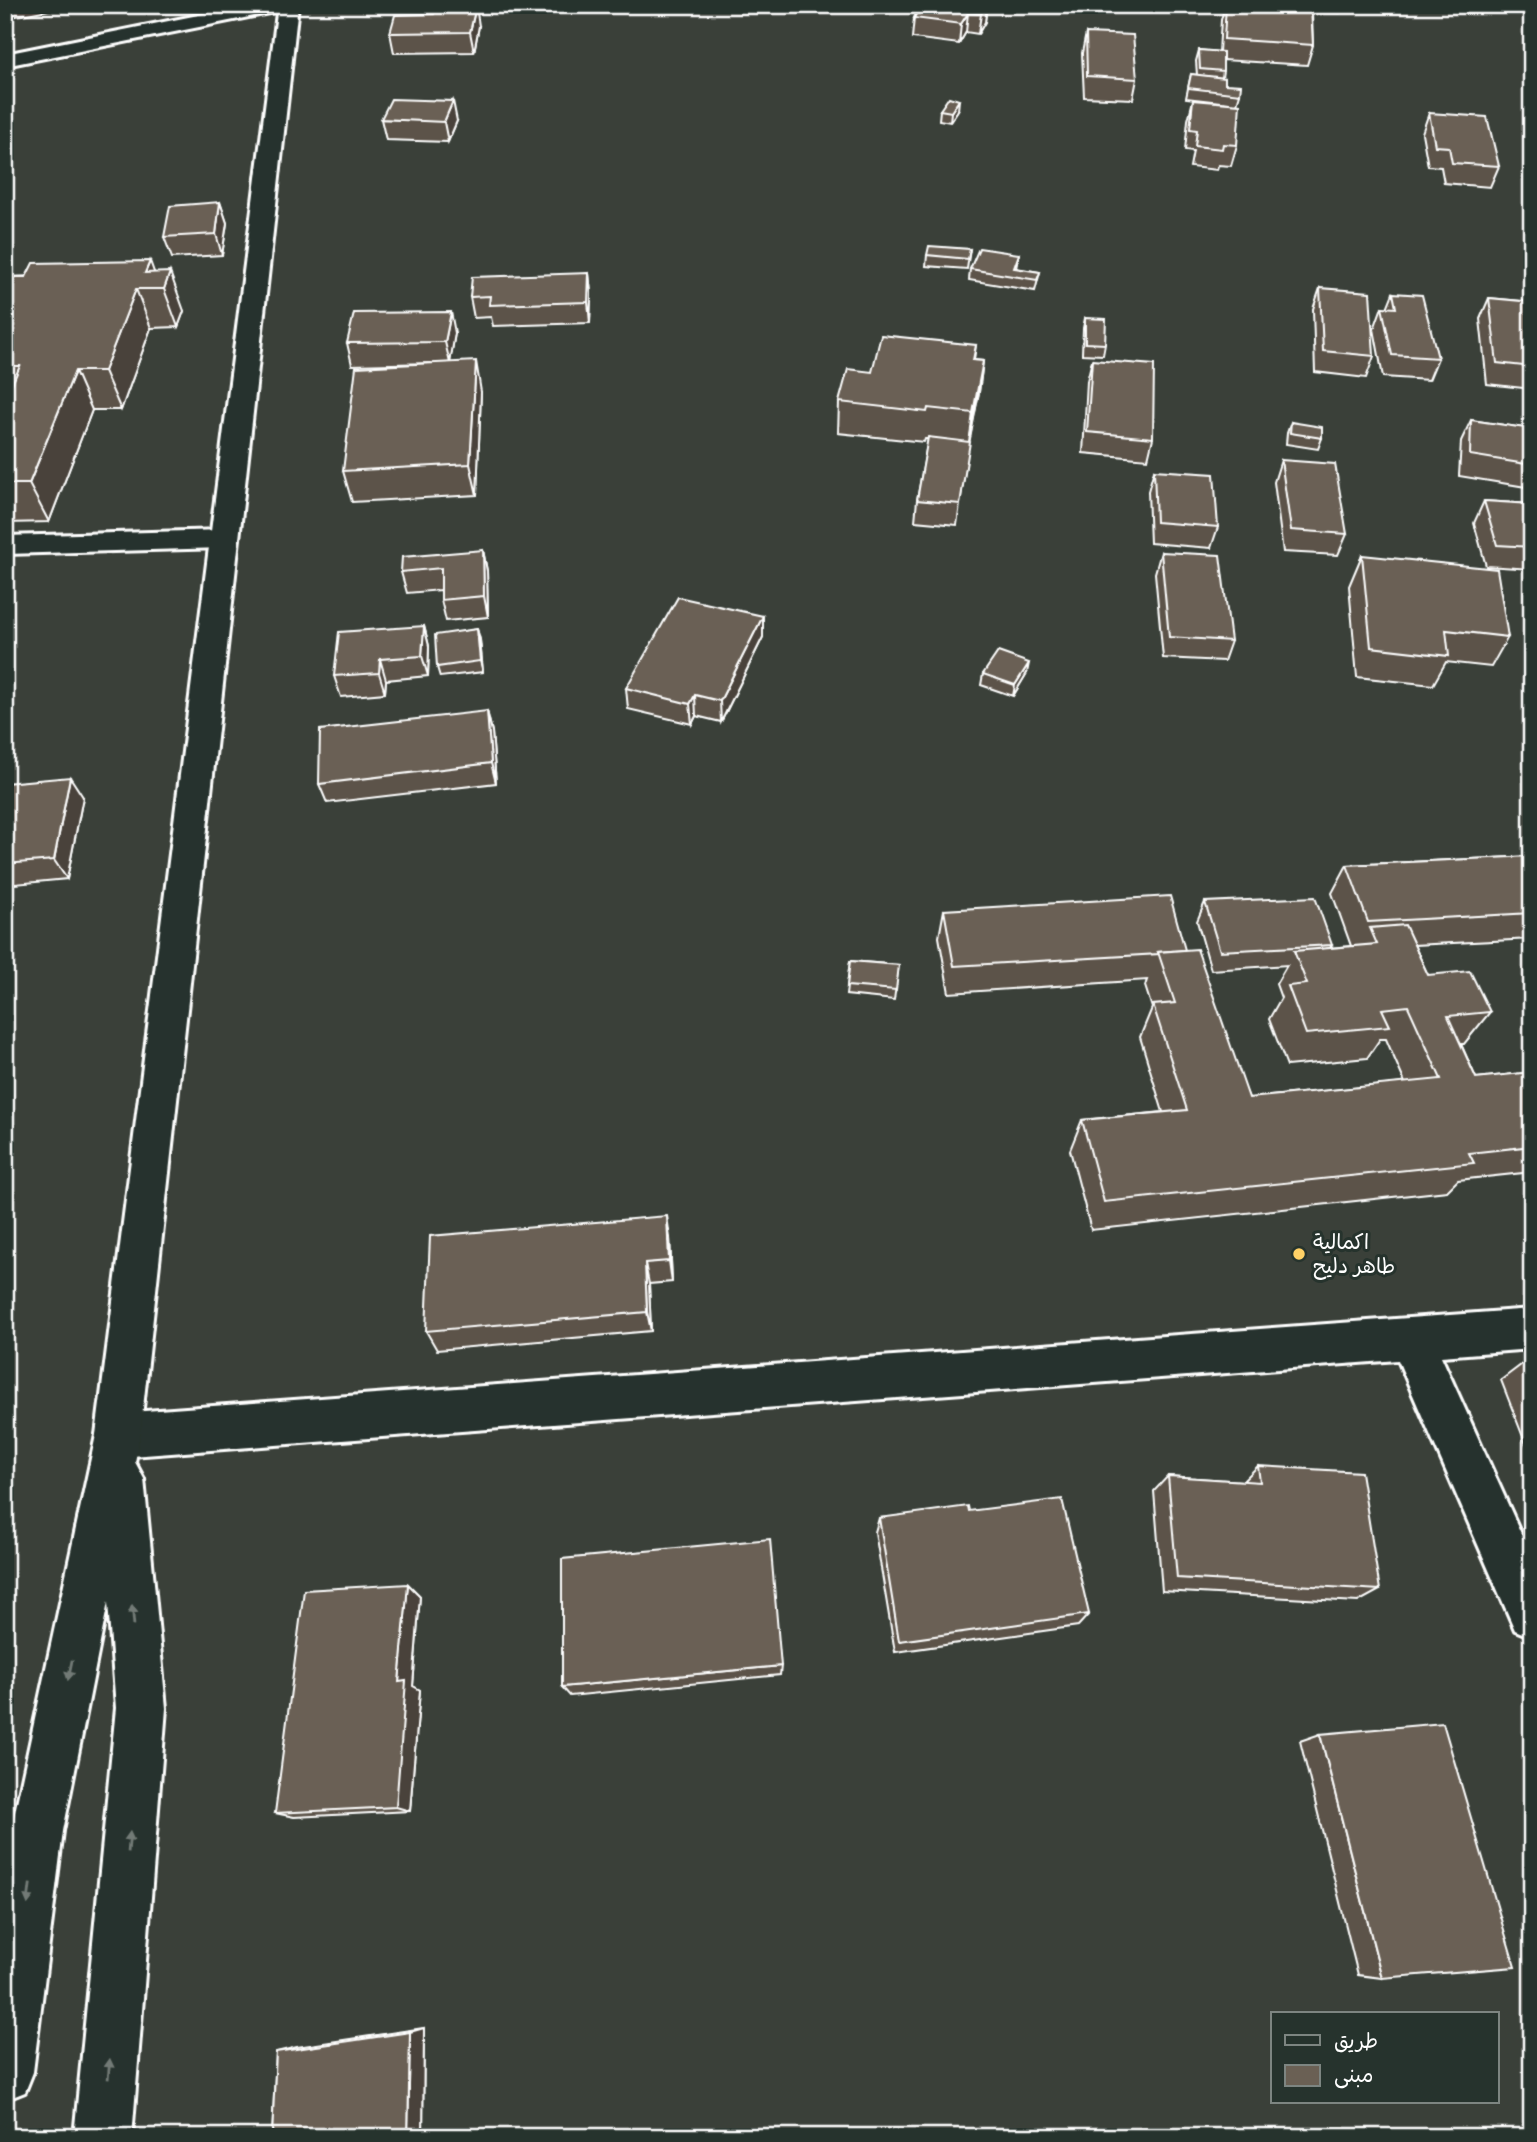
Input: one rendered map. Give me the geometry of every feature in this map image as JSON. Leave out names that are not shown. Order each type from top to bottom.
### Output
[{"type":"street","points":[[5,60],[279,5]]},
{"type":"street","points":[[5,2072],[21,1837],[118,1435],[288,5]]},
{"type":"street","points":[[5,545],[225,539]]},
{"type":"street","points":[[118,1435],[1532,1329]]},
{"type":"street","points":[[1411,1339],[1532,1613]]},
{"type":"street","points":[[103,2137],[141,1708],[118,1435]]},
{"type":"building","points":[[921,5],[986,5],[981,14],[968,13],[961,24],[914,18]]},
{"type":"building","points":[[1226,5],[1311,7],[1313,45],[1224,39]]},
{"type":"building","points":[[436,6],[476,6],[470,32],[390,33],[395,15],[434,14]]},
{"type":"building","points":[[1086,33],[1133,35],[1137,79],[1087,76]]},
{"type":"building","points":[[1199,50],[1223,52],[1223,71],[1200,69]]},
{"type":"building","points":[[1191,74],[1225,78],[1225,84],[1241,85],[1240,94],[1188,88]]},
{"type":"building","points":[[949,97],[959,100],[951,112],[940,110]]},
{"type":"building","points":[[391,99],[453,101],[444,122],[381,119]]},
{"type":"building","points":[[1193,100],[1240,104],[1237,145],[1223,144],[1222,149],[1195,146],[1197,130],[1190,129]]},
{"type":"building","points":[[1429,113],[1487,117],[1499,166],[1452,163],[1449,147],[1435,146]]},
{"type":"building","points":[[220,202],[216,234],[164,237],[170,206]]},
{"type":"building","points":[[929,246],[970,249],[968,259],[927,255]]},
{"type":"building","points":[[979,248],[1019,254],[1014,268],[1040,272],[1037,280],[970,269]]},
{"type":"building","points":[[150,261],[145,273],[170,272],[164,289],[136,289],[104,371],[75,371],[29,484],[5,484],[5,400],[20,366],[5,366],[5,277],[26,277],[33,263]]},
{"type":"building","points":[[589,273],[588,302],[489,305],[490,296],[470,297],[472,277]]},
{"type":"building","points":[[1320,288],[1370,292],[1374,356],[1323,351]]},
{"type":"building","points":[[1393,293],[1422,295],[1438,358],[1392,355],[1382,307],[1396,308]]},
{"type":"building","points":[[1489,298],[1532,302],[1532,367],[1497,363]]},
{"type":"building","points":[[451,312],[445,342],[347,343],[354,313]]},
{"type":"building","points":[[1085,318],[1106,319],[1105,344],[1085,343]]},
{"type":"building","points":[[881,335],[976,345],[973,360],[983,361],[973,413],[928,408],[927,412],[839,402],[848,369],[872,372]]},
{"type":"building","points":[[1092,360],[1154,365],[1153,438],[1087,432]]},
{"type":"building","points":[[476,361],[470,464],[343,471],[356,367]]},
{"type":"building","points":[[1471,420],[1532,429],[1532,465],[1470,455]]},
{"type":"building","points":[[1291,422],[1322,427],[1322,438],[1290,433]]},
{"type":"building","points":[[928,437],[970,442],[960,504],[917,500]]},
{"type":"building","points":[[1281,460],[1335,464],[1347,534],[1291,530]]},
{"type":"building","points":[[1154,470],[1214,474],[1218,527],[1156,522]]},
{"type":"building","points":[[1484,501],[1532,504],[1532,547],[1497,545]]},
{"type":"building","points":[[483,550],[484,596],[441,600],[441,568],[401,572],[402,557]]},
{"type":"building","points":[[1161,552],[1220,555],[1231,641],[1169,637]]},
{"type":"building","points":[[1362,555],[1497,569],[1508,637],[1446,630],[1449,656],[1371,647]]},
{"type":"building","points":[[678,597],[763,616],[720,701],[695,695],[690,704],[626,688]]},
{"type":"building","points":[[424,626],[422,656],[380,659],[379,673],[334,676],[339,632]]},
{"type":"building","points":[[477,629],[480,661],[437,667],[435,635]]},
{"type":"building","points":[[998,652],[1029,663],[1015,685],[983,674]]},
{"type":"building","points":[[487,711],[491,763],[319,784],[320,730]]},
{"type":"building","points":[[70,777],[54,860],[5,864],[5,783]]},
{"type":"building","points":[[1532,856],[1532,913],[1368,922],[1347,865]]},
{"type":"building","points":[[1170,896],[1185,950],[1158,952],[1159,954],[954,966],[944,910]]},
{"type":"building","points":[[1315,897],[1332,945],[1220,951],[1205,902]]},
{"type":"building","points":[[1405,925],[1428,975],[1470,971],[1490,1012],[1448,1016],[1476,1078],[1532,1072],[1532,1146],[1469,1153],[1474,1163],[1104,1202],[1082,1120],[1187,1110],[1153,1005],[1175,1003],[1158,952],[1197,949],[1249,1098],[1441,1079],[1408,1006],[1382,1009],[1390,1026],[1306,1034],[1288,986],[1307,984],[1294,951],[1377,944],[1370,928]]},
{"type":"building","points":[[850,961],[899,965],[896,990],[847,986]]},
{"type":"building","points":[[667,1216],[669,1261],[645,1263],[647,1312],[426,1331],[430,1236]]},
{"type":"building","points":[[1532,1361],[1532,1378],[1525,1362]]},
{"type":"building","points":[[1258,1466],[1361,1472],[1380,1590],[1177,1578],[1168,1476],[1260,1482]]},
{"type":"building","points":[[1062,1499],[1089,1614],[899,1641],[879,1518],[968,1506],[969,1511]]},
{"type":"building","points":[[770,1539],[781,1666],[562,1687],[562,1559]]},
{"type":"building","points":[[408,1584],[399,1682],[406,1681],[396,1807],[275,1813],[304,1590]]},
{"type":"building","points":[[1443,1723],[1515,1967],[1382,1978],[1320,1734]]},
{"type":"building","points":[[410,2032],[408,2137],[272,2137],[276,2052]]},
{"type":"place","name":"اكمالية طاهر دليح","points":[[1299,1254]]}]
